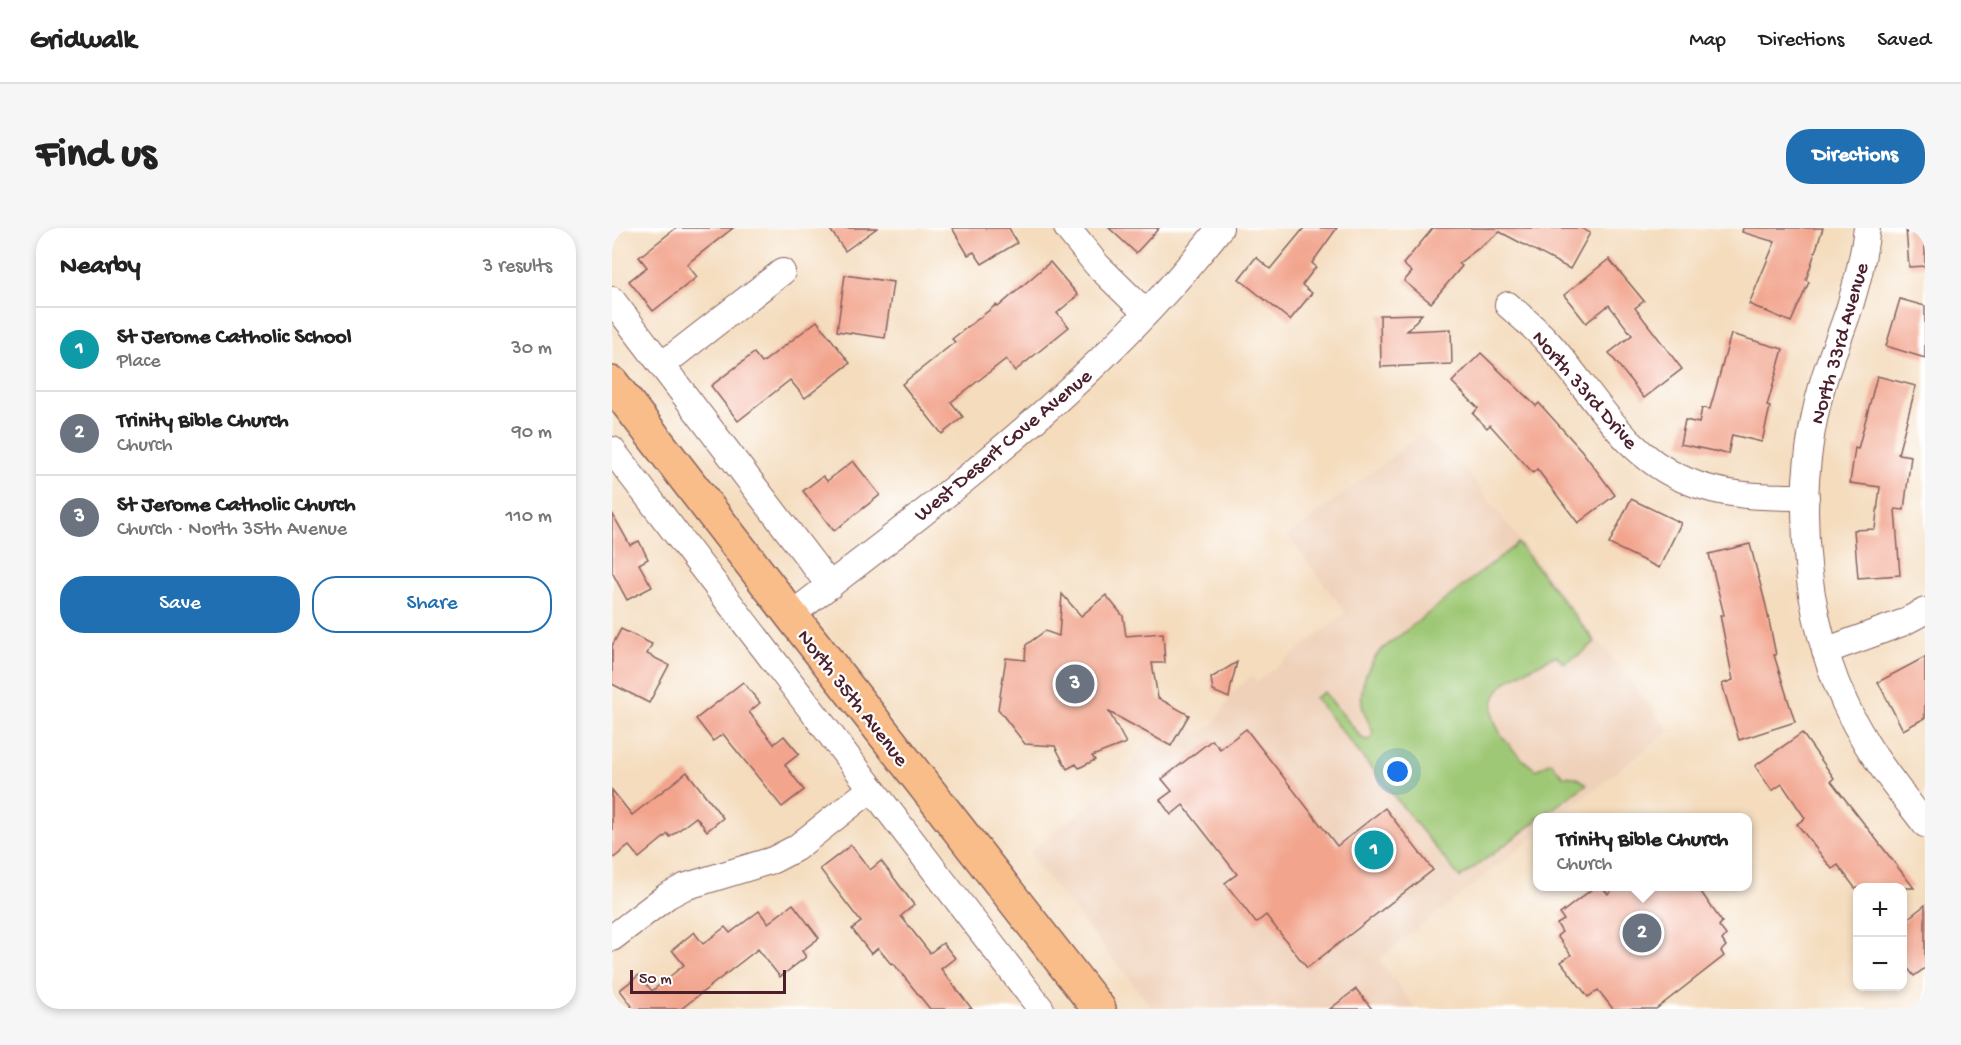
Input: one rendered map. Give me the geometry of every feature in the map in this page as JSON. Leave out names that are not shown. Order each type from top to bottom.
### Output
[{"type":"main road","name":"North 35th Avenue","points":[[612,383],[1099,1009]]},
{"type":"street","points":[[1067,228],[1096,265],[1146,313]]},
{"type":"street","name":"West Desert Cove Avenue","points":[[791,615],[1010,443],[1073,387],[1146,313],[1220,228]]},
{"type":"street","name":"North 33rd Avenue","points":[[1867,228],[1852,299],[1822,385],[1813,425],[1806,497],[1806,538],[1812,592],[1825,651],[1842,694],[1866,742],[1925,824]]},
{"type":"street","points":[[662,364],[782,272]]},
{"type":"street","points":[[612,300],[830,586]]},
{"type":"street","name":"North 33rd Drive","points":[[1508,305],[1544,338],[1625,438],[1645,456],[1666,470],[1684,480],[1709,489],[1742,495],[1806,497]]},
{"type":"street","name":"North 35th Avenue","points":[[612,450],[1041,1009]]},
{"type":"street","points":[[1825,651],[1884,630],[1925,611]]},
{"type":"street","points":[[612,938],[667,896],[684,887],[773,860],[796,848],[871,789]]},
{"type":"shaded area","points":[[1420,435],[1467,472],[1669,731],[1564,813],[1533,813],[1533,838],[1379,959],[1416,1009],[1153,1009],[1028,853],[1123,778],[1148,737],[1168,748],[1185,726],[1203,732],[1214,723],[1234,691],[1252,676],[1257,682],[1346,613],[1288,536]]},
{"type":"green space","points":[[1518,543],[1595,642],[1579,655],[1563,663],[1556,655],[1508,680],[1495,696],[1494,720],[1507,743],[1536,770],[1551,762],[1563,776],[1576,777],[1587,784],[1547,813],[1533,813],[1533,824],[1460,878],[1315,698],[1324,692],[1363,739],[1372,738],[1373,733],[1362,707],[1362,690],[1370,665],[1380,651]]},
{"type":"building","points":[[676,228],[733,228],[687,264],[697,277],[653,311],[629,281],[647,267],[639,257]]},
{"type":"building","points":[[829,228],[877,228],[845,251]]},
{"type":"building","points":[[952,228],[1009,228],[1017,243],[982,264],[974,252],[968,255]]},
{"type":"building","points":[[1109,228],[1159,228],[1136,253]]},
{"type":"building","points":[[1304,228],[1337,228],[1312,263],[1316,267],[1302,285],[1312,293],[1290,320],[1239,279],[1256,257],[1270,269]]},
{"type":"building","points":[[1433,228],[1581,228],[1590,233],[1570,269],[1500,232],[1459,263],[1462,266],[1431,303],[1404,281],[1412,272],[1403,264]]},
{"type":"building","points":[[1743,228],[1823,228],[1806,280],[1809,282],[1791,322],[1749,304],[1775,242],[1742,232]]},
{"type":"building","points":[[1906,228],[1925,228],[1925,266],[1909,267]]},
{"type":"building","points":[[1609,259],[1644,301],[1635,308],[1682,369],[1644,398],[1609,353],[1632,335],[1609,305],[1586,323],[1564,295]]},
{"type":"building","points":[[1050,262],[1078,295],[1057,313],[1069,327],[1015,371],[1006,359],[951,402],[963,417],[942,434],[902,384],[955,342],[952,339],[996,305],[998,307]]},
{"type":"building","points":[[845,275],[893,282],[885,338],[837,331]]},
{"type":"building","points":[[1900,299],[1925,306],[1925,358],[1886,346]]},
{"type":"building","points":[[1422,314],[1407,331],[1451,329],[1452,364],[1381,367],[1380,315]]},
{"type":"building","points":[[817,321],[850,363],[805,398],[790,380],[738,421],[711,386],[754,353],[762,363]]},
{"type":"building","points":[[1731,334],[1783,349],[1767,406],[1770,407],[1762,442],[1732,435],[1728,454],[1680,444],[1685,420],[1699,423],[1702,408],[1710,409]]},
{"type":"building","points":[[1481,353],[1536,406],[1539,403],[1582,451],[1615,495],[1578,523],[1537,469],[1533,473],[1490,425],[1487,428],[1473,414],[1478,408],[1452,382]]},
{"type":"building","points":[[1877,376],[1916,386],[1898,454],[1911,456],[1904,510],[1895,509],[1900,575],[1858,578],[1854,530],[1875,529],[1880,487],[1850,483],[1855,448],[1858,449]]},
{"type":"building","points":[[853,461],[880,495],[834,531],[803,491],[823,476],[827,481]]},
{"type":"building","points":[[1631,499],[1681,523],[1659,568],[1609,544]]},
{"type":"building","points":[[612,513],[630,545],[639,541],[648,559],[639,564],[652,587],[627,600],[612,572]]},
{"type":"building","points":[[1750,544],[1766,606],[1776,655],[1774,655],[1795,722],[1739,740],[1722,684],[1733,680],[1720,615],[1724,615],[1709,554]]},
{"type":"building","points":[[1062,594],[1081,616],[1106,595],[1123,616],[1126,636],[1163,633],[1165,663],[1152,663],[1158,698],[1189,715],[1171,746],[1109,712],[1126,743],[1092,756],[1095,760],[1079,768],[1076,764],[1067,769],[1055,746],[1025,744],[998,709],[1006,658],[1025,660],[1026,645],[1045,631],[1059,636]]},
{"type":"building","points":[[621,629],[652,644],[647,654],[669,665],[649,703],[612,684],[612,646]]},
{"type":"building","points":[[1925,657],[1925,718],[1903,730],[1878,682]]},
{"type":"building","points":[[1237,662],[1229,698],[1213,691],[1211,678]]},
{"type":"building","points":[[743,682],[760,703],[749,712],[774,744],[784,736],[799,754],[785,765],[804,790],[782,807],[723,734],[713,741],[696,719]]},
{"type":"building","points":[[1246,729],[1337,846],[1385,808],[1433,870],[1307,968],[1266,915],[1256,923],[1225,883],[1237,874],[1183,805],[1171,815],[1160,800],[1172,791],[1162,779],[1212,740],[1220,749]]},
{"type":"building","points":[[1802,733],[1834,778],[1831,781],[1914,888],[1907,888],[1907,883],[1853,883],[1853,885],[1838,865],[1832,869],[1797,824],[1805,818],[1782,784],[1772,791],[1755,766]]},
{"type":"building","points":[[687,772],[723,818],[707,831],[696,817],[670,837],[668,834],[639,858],[629,846],[612,859],[612,790],[632,815]]},
{"type":"building","points":[[851,845],[870,870],[881,861],[914,905],[901,916],[930,953],[943,943],[955,958],[941,969],[972,1009],[930,1009],[893,963],[891,964],[878,948],[871,954],[852,929],[861,922],[820,869]]},
{"type":"building","points":[[1590,891],[1605,891],[1608,894],[1611,891],[1700,891],[1722,922],[1719,926],[1726,935],[1722,940],[1726,946],[1721,951],[1724,956],[1656,1009],[1613,1009],[1598,990],[1588,997],[1561,962],[1571,955],[1557,936],[1562,932],[1557,924],[1564,920],[1560,914]]},
{"type":"building","points":[[793,904],[819,938],[802,951],[806,957],[780,977],[758,949],[681,1009],[628,1009],[632,1006],[620,990],[639,975],[652,991],[684,965],[672,950],[694,932],[703,944],[725,927],[730,933],[759,911],[768,923]]},
{"type":"building","points":[[1925,905],[1925,968],[1914,976],[1907,967],[1907,919]]},
{"type":"building","points":[[1356,989],[1372,1009],[1330,1009]]},
{"type":"place","name":"St Jerome Catholic Church","points":[[1075,684]]},
{"type":"place","name":"St Jerome Catholic School","points":[[1374,850]]},
{"type":"place","name":"Trinity Bible Church","points":[[1642,933]]}]
